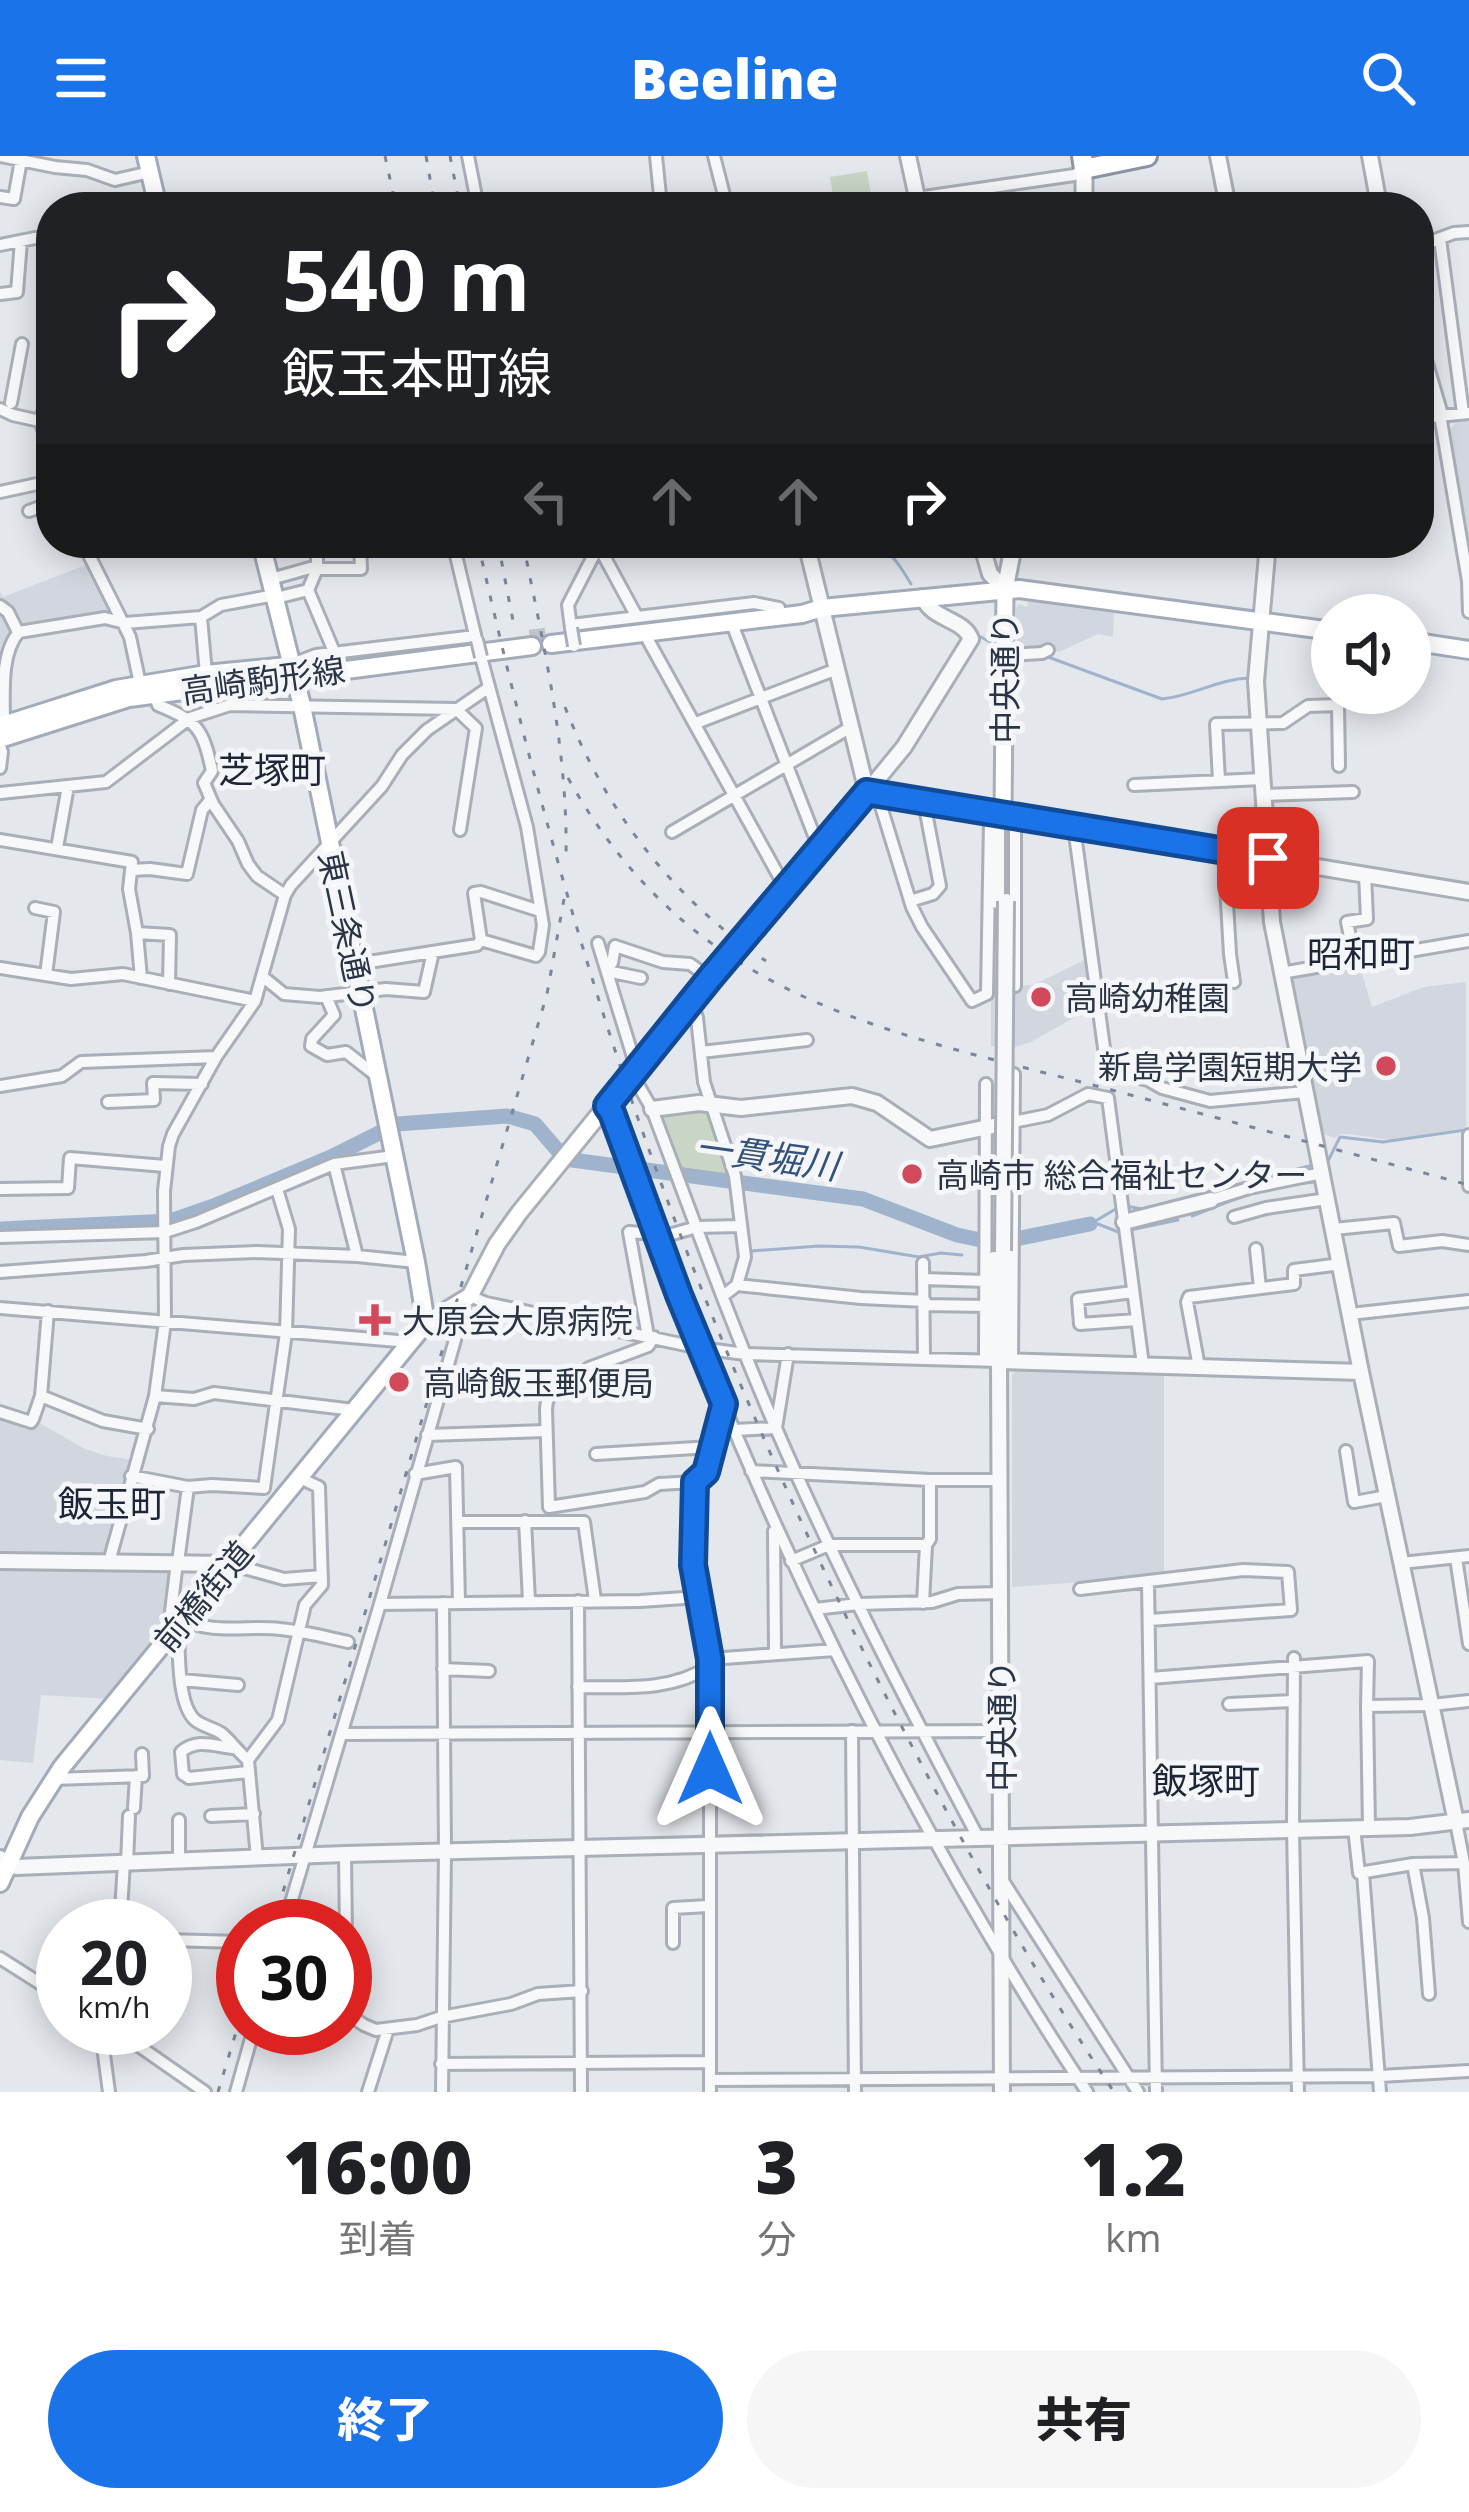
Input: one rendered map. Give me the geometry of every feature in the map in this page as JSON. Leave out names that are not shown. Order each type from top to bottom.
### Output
[{"type":"highway","points":[[1083,163],[1147,156]]},
{"type":"main road","name":"東三条通り","points":[[265,558],[302,706],[426,1323]]},
{"type":"main road","name":"中央通り","points":[[1003,815],[1005,589],[1011,558]]},
{"type":"main road","points":[[550,640],[1005,589],[1311,628]]},
{"type":"main road","name":"高崎駒形線","points":[[147,689],[336,662],[531,642]]},
{"type":"main road","points":[[1431,644],[1469,650]]},
{"type":"main road","name":"高崎駒形線","points":[[1,734],[206,674],[292,670]]},
{"type":"main road","points":[[426,1323],[466,1298],[503,1235],[710,978],[819,848],[874,793],[1003,815]]},
{"type":"main road","name":"前橋街道","points":[[0,1883],[4,1860],[53,1779],[426,1323]]},
{"type":"street","points":[[1,156],[87,170],[115,180],[148,164]]},
{"type":"street","points":[[468,156],[475,192]]},
{"type":"street","points":[[656,156],[660,192]]},
{"type":"street","points":[[723,192],[714,157],[724,156]]},
{"type":"street","points":[[908,156],[916,192]]},
{"type":"street","points":[[1218,156],[1225,192]]},
{"type":"street","points":[[1370,156],[1376,192]]},
{"type":"street","points":[[0,197],[14,199],[21,160]]},
{"type":"street","points":[[975,192],[1074,175],[1083,163]]},
{"type":"street","points":[[1434,240],[1469,232]]},
{"type":"street","points":[[0,244],[36,238]]},
{"type":"street","points":[[1434,416],[1466,413],[1440,238]]},
{"type":"street","points":[[0,294],[17,292],[21,241]]},
{"type":"street","points":[[22,344],[6,406],[13,415],[36,416]]},
{"type":"street","points":[[1434,400],[1469,581],[1469,612]]},
{"type":"street","points":[[0,492],[36,484]]},
{"type":"street","points":[[29,511],[36,508]]},
{"type":"street","points":[[90,558],[130,637],[147,689],[158,705],[190,718],[205,741],[212,771],[204,783],[248,864],[285,895]]},
{"type":"street","points":[[317,558],[308,590],[336,662],[346,675],[482,658]]},
{"type":"street","points":[[274,591],[317,568],[361,569],[361,558]]},
{"type":"street","points":[[457,558],[526,827],[543,925],[536,956],[481,940]]},
{"type":"street","points":[[592,558],[568,610],[578,649],[734,629],[783,616]]},
{"type":"street","points":[[606,558],[637,617]]},
{"type":"street","points":[[810,558],[850,727],[880,802],[910,901],[972,1001],[987,994],[1002,903]]},
{"type":"street","points":[[985,558],[990,574],[1005,589]]},
{"type":"street","points":[[1267,558],[1256,681],[1272,922],[1431,1705],[1462,1821],[1469,1922]]},
{"type":"street","points":[[0,768],[5,655],[18,632],[105,618],[139,622],[201,617],[221,605],[274,591],[308,590]]},
{"type":"street","points":[[874,793],[970,639],[967,630],[929,609],[923,597]]},
{"type":"street","points":[[571,626],[747,604],[783,616]]},
{"type":"street","points":[[0,606],[18,632]]},
{"type":"street","points":[[201,617],[206,674]]},
{"type":"street","points":[[734,629],[819,848]]},
{"type":"street","points":[[336,662],[476,638]]},
{"type":"street","points":[[648,640],[786,889]]},
{"type":"street","points":[[1005,655],[1048,650]]},
{"type":"street","points":[[696,723],[837,669]]},
{"type":"street","points":[[109,1562],[155,1396],[165,1322],[165,1166],[173,1134],[216,1057],[255,1001],[285,895],[382,786],[402,755],[428,730],[488,688]]},
{"type":"street","points":[[0,793],[106,782],[190,718],[230,705],[456,709],[476,728],[460,830]]},
{"type":"street","points":[[1219,781],[1216,724],[1283,722],[1309,710],[1338,705],[1343,738],[1339,766]]},
{"type":"street","points":[[672,832],[850,727]]},
{"type":"street","points":[[1134,785],[1219,781],[1353,791]]},
{"type":"street","points":[[57,848],[68,786]]},
{"type":"street","points":[[132,870],[187,874],[202,810],[211,799]]},
{"type":"street","points":[[910,901],[933,894],[940,886],[924,802]]},
{"type":"street","points":[[1003,815],[1469,892]]},
{"type":"street","name":"中央通り","points":[[1002,2084],[999,1360],[1004,1342],[999,1244],[1003,815]]},
{"type":"street","points":[[1074,826],[1107,1070],[1210,1101],[1305,1092]]},
{"type":"street","points":[[0,840],[132,862],[129,889],[141,977]]},
{"type":"street","points":[[1224,851],[1234,982]]},
{"type":"street","points":[[1355,962],[1347,922],[1367,920],[1365,874]]},
{"type":"street","points":[[356,964],[478,945],[474,892],[540,910]]},
{"type":"street","points":[[1002,903],[1016,986]]},
{"type":"street","points":[[35,908],[54,912],[46,975]]},
{"type":"street","points":[[137,933],[170,934],[169,984]]},
{"type":"street","points":[[1281,973],[1469,941]]},
{"type":"street","points":[[598,943],[635,1073],[776,1428],[858,1604],[979,1839]]},
{"type":"street","points":[[606,968],[612,963],[615,946],[663,962],[690,964],[710,978]]},
{"type":"street","points":[[262,976],[284,994],[424,992],[433,952]]},
{"type":"street","points":[[0,968],[71,979],[123,974],[255,1001]]},
{"type":"street","points":[[606,968],[640,978]]},
{"type":"street","points":[[326,996],[334,1015],[311,1046],[327,1055],[346,1052],[378,1077]]},
{"type":"street","points":[[689,1006],[697,1018],[704,1082],[736,1180],[742,1226],[745,1257],[736,1286],[723,1296]]},
{"type":"street","points":[[701,1052],[807,1040]]},
{"type":"street","points":[[0,1087],[62,1076],[80,1062],[216,1057]]},
{"type":"street","points":[[999,1360],[986,1306],[986,1281],[999,1244],[1014,1074]]},
{"type":"street","points":[[108,1102],[154,1100],[153,1083],[202,1084]]},
{"type":"street","points":[[986,1084],[986,1129],[999,1244]]},
{"type":"street","points":[[652,1109],[710,1103],[741,1108],[852,1096],[877,1103],[930,1139],[1048,1115],[1088,1094],[1108,1098],[1143,1365]]},
{"type":"street","points":[[607,1106],[700,1348],[814,1609],[934,1840],[1087,2092]]},
{"type":"street","points":[[1469,1135],[1469,1186]]},
{"type":"street","points":[[0,1237],[165,1226],[277,1189],[334,1164],[394,1156]]},
{"type":"street","points":[[0,1189],[68,1188],[70,1158],[165,1166]]},
{"type":"street","points":[[334,1164],[357,1256]]},
{"type":"street","points":[[1124,1222],[1321,1166]]},
{"type":"street","points":[[131,1476],[188,1487],[264,1488],[286,1333],[289,1228],[277,1189]]},
{"type":"street","points":[[1234,1216],[1327,1199]]},
{"type":"street","points":[[1334,1229],[1394,1223],[1399,1246],[1442,1241],[1469,1245]]},
{"type":"street","points":[[549,1522],[547,1401],[559,1384],[648,1346],[651,1336],[629,1232],[657,1236],[697,1227],[742,1226]]},
{"type":"street","points":[[1256,1249],[1260,1288]]},
{"type":"street","points":[[0,1271],[183,1255],[288,1252],[416,1262]]},
{"type":"street","points":[[923,1263],[924,1358]]},
{"type":"street","points":[[1199,1366],[1189,1297],[1294,1284],[1294,1270],[1341,1264]]},
{"type":"street","points":[[923,1280],[986,1281]]},
{"type":"street","points":[[736,1286],[986,1306]]},
{"type":"street","points":[[1133,1292],[1078,1299],[1080,1324],[1136,1320]]},
{"type":"street","points":[[292,1899],[466,1298],[745,1354],[1361,1372]]},
{"type":"street","points":[[1350,1314],[1469,1301]]},
{"type":"street","points":[[0,1308],[398,1341],[407,1347]]},
{"type":"street","points":[[0,1412],[31,1422],[41,1396],[48,1311]]},
{"type":"street","points":[[776,1428],[788,1354]]},
{"type":"street","points":[[155,1396],[194,1399],[214,1393],[357,1410]]},
{"type":"street","points":[[41,1396],[103,1421],[148,1429]]},
{"type":"street","points":[[549,1507],[645,1492],[658,1484],[695,1482],[706,1472],[724,1404]]},
{"type":"street","points":[[734,1430],[776,1428]]},
{"type":"street","points":[[427,1435],[546,1430]]},
{"type":"street","points":[[596,1454],[712,1447]]},
{"type":"street","points":[[1346,1451],[1354,1502],[1387,1496]]},
{"type":"street","points":[[415,1474],[456,1467],[458,1602]]},
{"type":"street","points":[[752,1472],[1000,1480]]},
{"type":"street","points":[[233,1748],[210,1742],[184,1747],[183,1774],[189,1778],[248,1766],[278,1720],[305,1605],[322,1585],[319,1487],[300,1478]]},
{"type":"street","points":[[923,1603],[930,1480]]},
{"type":"street","points":[[695,1482],[693,1565],[710,1662],[710,2086],[1002,2084],[1077,2077],[1380,2076],[1469,2071]]},
{"type":"street","points":[[188,1487],[178,1562],[176,1628],[181,1681],[193,1719],[224,1736],[248,1766],[257,1858]]},
{"type":"street","points":[[525,1521],[529,1601]]},
{"type":"street","points":[[458,1522],[584,1522],[596,1600]]},
{"type":"street","points":[[774,1523],[776,1653]]},
{"type":"street","points":[[791,1561],[829,1545],[926,1545]]},
{"type":"street","points":[[1401,1563],[1462,1557],[1469,1644]]},
{"type":"street","points":[[0,1561],[230,1564],[284,1579],[322,1576]]},
{"type":"street","points":[[1080,1589],[1243,1570],[1288,1572],[1291,1610],[1150,1620]]},
{"type":"street","points":[[1148,1583],[1156,2092]]},
{"type":"street","points":[[814,1609],[1001,1593]]},
{"type":"street","points":[[380,1604],[699,1597]]},
{"type":"street","points":[[578,1601],[580,2092]]},
{"type":"street","points":[[442,1603],[442,2092]]},
{"type":"street","points":[[176,1628],[244,1626],[348,1642]]},
{"type":"street","points":[[578,1688],[658,1686],[691,1678],[710,1662],[835,1650]]},
{"type":"street","points":[[1150,1678],[1294,1662],[1368,1661],[1359,1873],[1413,1864],[1464,1863]]},
{"type":"street","points":[[1294,1662],[1298,2092]]},
{"type":"street","points":[[443,1670],[489,1671]]},
{"type":"street","points":[[181,1681],[238,1685]]},
{"type":"street","points":[[1229,1703],[1294,1701]]},
{"type":"street","points":[[1367,1706],[1469,1701]]},
{"type":"street","points":[[852,1731],[855,2086]]},
{"type":"street","points":[[341,1734],[1001,1731]]},
{"type":"street","points":[[122,1899],[142,1754]]},
{"type":"street","points":[[53,1779],[157,1775]]},
{"type":"street","points":[[211,1816],[254,1814]]},
{"type":"street","points":[[179,1820],[179,1860]]},
{"type":"street","points":[[4,1860],[16,1867],[1362,1828],[1462,1821]]},
{"type":"street","points":[[345,1854],[345,1899]]},
{"type":"street","points":[[1413,1864],[1429,1994]]},
{"type":"street","points":[[1363,1873],[1380,2092]]},
{"type":"street","points":[[1001,1878],[1138,2092]]},
{"type":"street","points":[[673,1943],[673,1908],[708,1906]]},
{"type":"street","points":[[0,1958],[36,1981]]},
{"type":"street","points":[[372,2028],[417,2025],[538,1994],[582,1990]]},
{"type":"street","points":[[368,2092],[388,2029]]},
{"type":"street","points":[[104,2055],[109,2092]]},
{"type":"street","points":[[152,2055],[205,2092]]},
{"type":"street","points":[[236,2092],[246,2055]]},
{"type":"street","points":[[441,2064],[710,2062]]},
{"type":"shaded area","points":[[1469,417],[1469,540],[1449,431],[1459,419]]},
{"type":"shaded area","points":[[91,563],[115,615],[16,631],[0,715],[0,591],[3,597]]},
{"type":"shaded area","points":[[1028,601],[1114,613],[1113,637],[1098,634],[1059,652],[1044,647],[1017,650],[1016,608],[1019,604],[1027,607]]},
{"type":"shaded area","name":"高崎幼稚園","points":[[1087,959],[1093,1007],[1031,1042],[991,1046],[991,972],[1013,973],[1014,986],[1033,985]]},
{"type":"shaded area","name":"新島学園短期大学","points":[[1359,964],[1372,1007],[1424,987],[1466,982],[1466,1128],[1391,1140],[1320,1133],[1289,976]]},
{"type":"shaded area","points":[[1018,1368],[1164,1371],[1164,1576],[1012,1587],[1012,1375]]},
{"type":"shaded area","points":[[0,1416],[36,1421],[85,1449],[133,1460],[108,1554],[103,1558],[0,1557]]},
{"type":"shaded area","points":[[0,1567],[173,1568],[163,1623],[167,1631],[110,1699],[41,1695],[33,1763],[0,1760]]},
{"type":"green space","points":[[867,171],[870,192],[832,192],[830,177]]},
{"type":"green space","points":[[709,1112],[729,1174],[678,1168],[662,1121],[666,1114]]},
{"type":"waterway","points":[[11,409],[36,414]]},
{"type":"waterway","points":[[893,558],[911,584]]},
{"type":"waterway","points":[[979,636],[990,642]]},
{"type":"waterway","points":[[1048,657],[1162,699],[1250,678]]},
{"type":"waterway","name":"一貫堀川","points":[[0,1229],[170,1221],[331,1157],[397,1124],[507,1116],[535,1124],[572,1160],[863,1199],[981,1240],[1016,1239],[1090,1224]]},
{"type":"waterway","name":"一貫堀川","points":[[1328,1161],[1340,1137],[1383,1142],[1465,1130]]},
{"type":"waterway","name":"一貫堀川","points":[[1126,1206],[1142,1209],[1313,1165]]},
{"type":"waterway","points":[[1295,1184],[1315,1182]]},
{"type":"waterway","points":[[1192,1216],[1250,1193]]},
{"type":"waterway","name":"一貫堀川","points":[[1092,1223],[1119,1207]]},
{"type":"waterway","points":[[1130,1230],[1178,1220]]},
{"type":"waterway","points":[[1090,1224],[1121,1233]]},
{"type":"waterway","points":[[751,1251],[819,1246],[919,1257],[962,1255]]},
{"type":"tunnel","points":[[530,638],[550,635]]},
{"type":"railway","points":[[385,156],[393,192]]},
{"type":"railway","points":[[426,156],[432,192]]},
{"type":"railway","points":[[450,156],[457,192]]},
{"type":"railway","points":[[482,558],[530,757],[590,970],[662,1187],[721,1338],[820,1562],[892,1708],[998,1903],[1114,2092]]},
{"type":"railway","points":[[501,558],[514,626]]},
{"type":"railway","points":[[526,558],[559,738],[566,857]]},
{"type":"railway","points":[[565,707],[600,781],[646,849],[701,910],[766,961]]},
{"type":"railway","points":[[568,778],[618,853],[673,912],[734,959],[800,995],[946,1047],[1469,1185]]},
{"type":"railway","points":[[281,1899],[547,994],[564,899]]},
{"type":"railway","points":[[218,2092],[229,2055]]},
{"type":"place","name":"高崎幼稚園","points":[[1041,997]]},
{"type":"place","name":"新島学園短期大学","points":[[1386,1066]]},
{"type":"place","name":"高崎市 総合福祉センター","points":[[912,1174]]},
{"type":"place","name":"大原会大原病院","points":[[375,1320]]},
{"type":"place","name":"高崎飯玉郵便局","points":[[399,1382]]},
{"type":"district","name":"芝塚町","points":[[272,769]]},
{"type":"district","name":"昭和町","points":[[1361,953]]},
{"type":"district","name":"飯玉町","points":[[112,1503]]},
{"type":"district","name":"飯塚町","points":[[1206,1780]]},
{"type":"route","points":[[710,1769],[710,1659],[693,1565],[695,1482],[706,1472],[724,1404],[607,1106],[867,792],[1268,858]]}]
